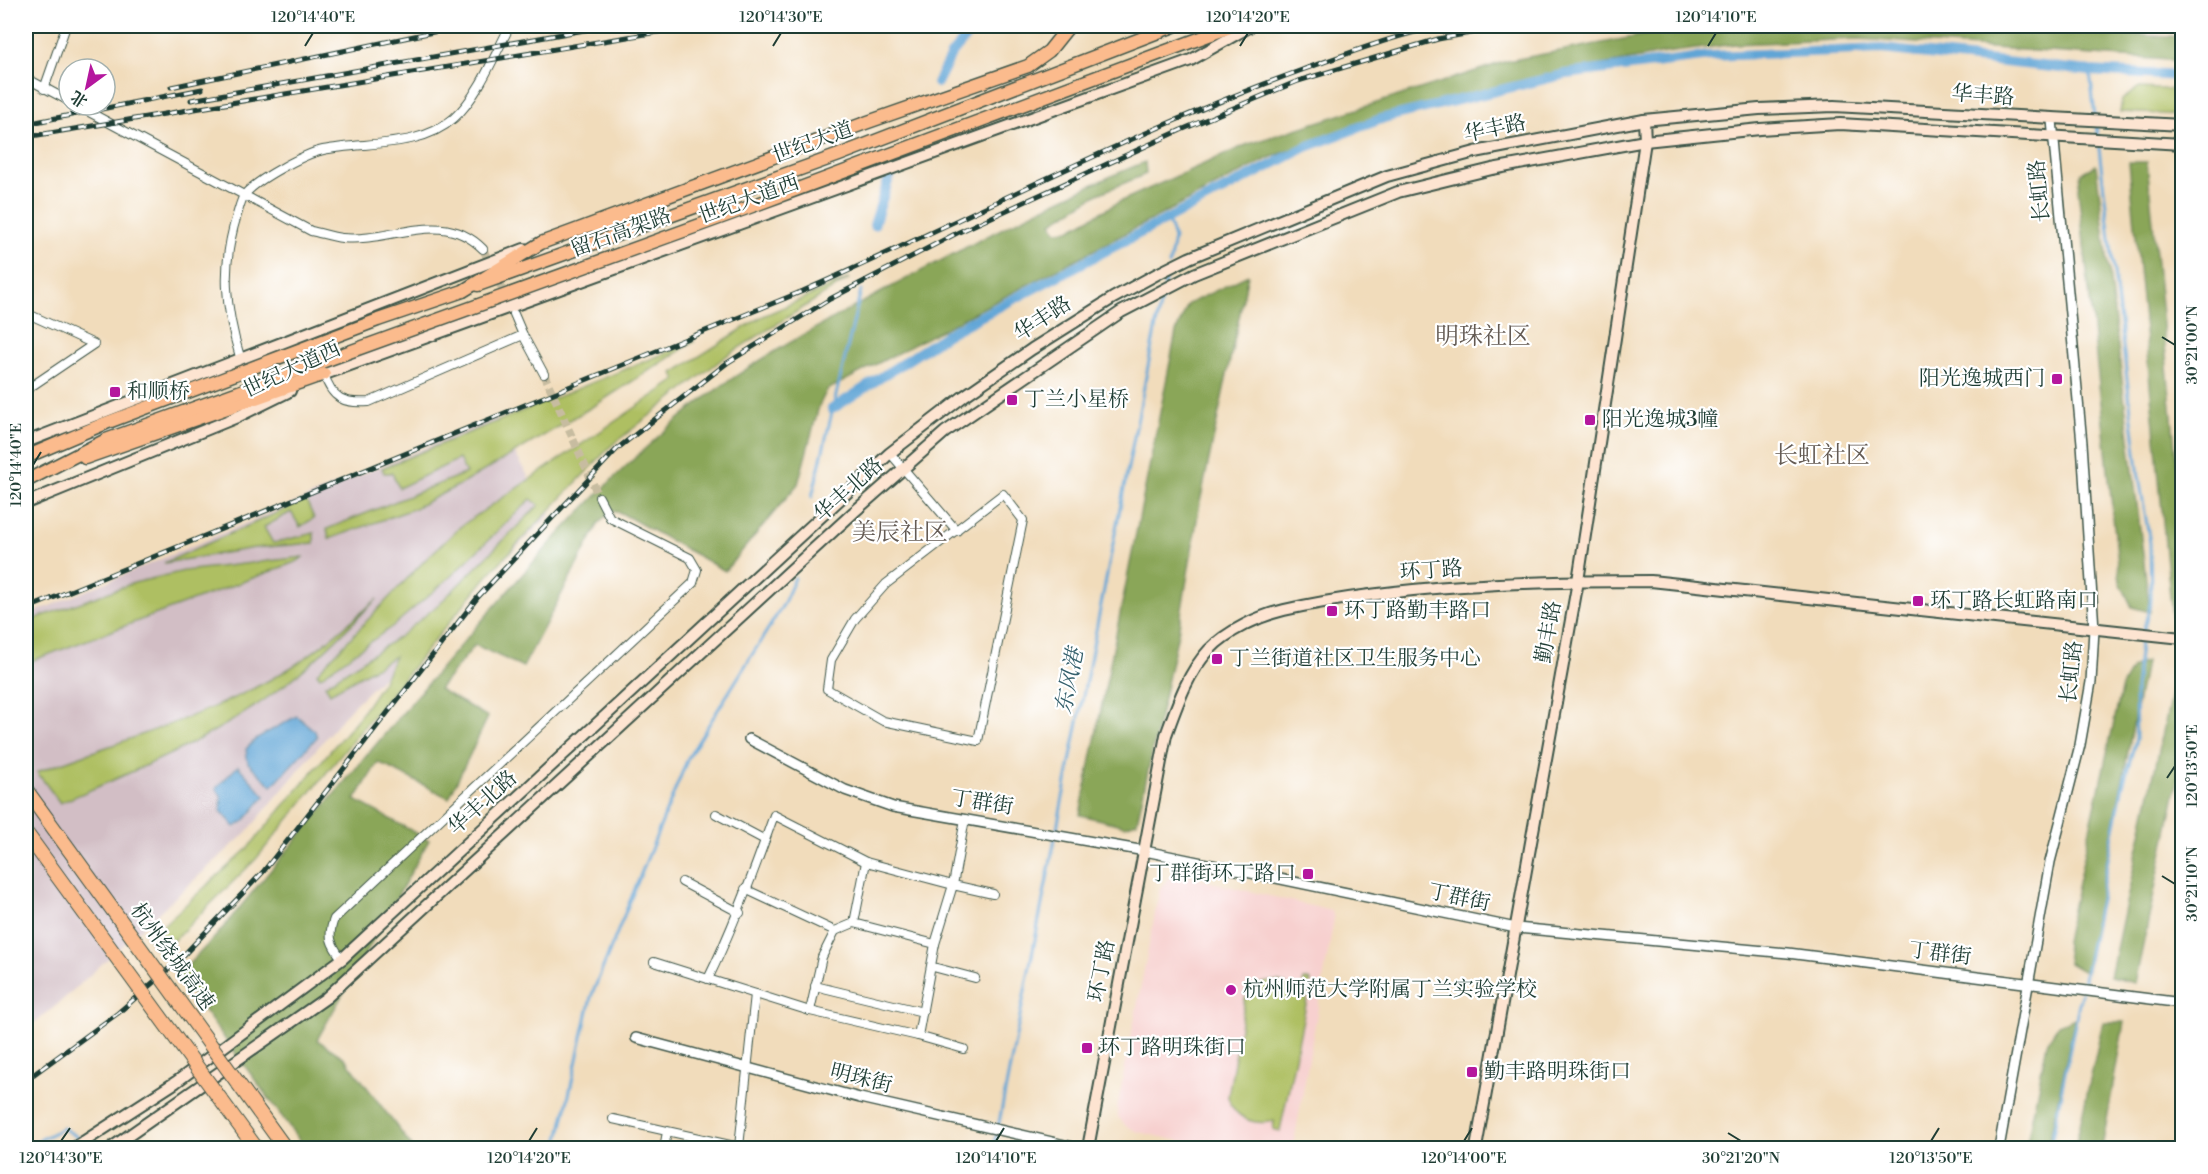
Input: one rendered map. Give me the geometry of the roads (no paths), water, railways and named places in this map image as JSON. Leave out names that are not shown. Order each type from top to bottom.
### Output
[{"type":"highway","name":"杭州绕城高速","points":[[26,790],[285,1149]]},
{"type":"highway","points":[[26,833],[256,1149]]},
{"type":"main road","points":[[26,457],[106,423],[463,291],[541,243],[1028,66],[1048,51],[1070,26]]},
{"type":"main road","name":"世纪大道","points":[[463,291],[839,155],[1174,26]]},
{"type":"main road","name":"留石高架路","points":[[26,481],[106,440],[747,208],[1233,26]]},
{"type":"main road","name":"世纪大道西","points":[[26,503],[237,417],[324,374],[1191,60],[1251,26]]},
{"type":"main road","name":"华丰路","points":[[890,453],[964,396],[1032,349],[1113,298],[1157,274],[1189,258],[1386,176],[1475,152],[1644,120],[1759,109],[1834,106],[2052,120],[2182,125]]},
{"type":"main road","name":"勤丰路","points":[[1476,1149],[1578,581],[1645,141],[1644,120]]},
{"type":"main road","name":"华丰路","points":[[903,468],[945,432],[1121,312],[1194,274],[1398,192],[1492,169],[1645,141],[1760,129],[1840,124],[2182,144]]},
{"type":"main road","points":[[589,225],[646,224]]},
{"type":"main road","name":"世纪大道西","points":[[26,441],[541,243]]},
{"type":"main road","points":[[38,474],[324,374]]},
{"type":"main road","name":"华丰北路","points":[[75,1149],[176,1082],[342,959],[890,453]]},
{"type":"main road","name":"华丰北路","points":[[114,1147],[326,998],[903,468]]},
{"type":"main road","name":"环丁路","points":[[1088,1149],[1166,735],[1184,686],[1209,650],[1244,625],[1283,610],[1408,591],[1578,581],[1651,581],[2182,638]]},
{"type":"street","points":[[44,89],[66,26]]},
{"type":"street","points":[[240,357],[226,296],[228,243],[244,194],[294,160],[323,150],[386,143],[431,133],[454,119],[468,101],[510,26]]},
{"type":"street","points":[[26,78],[57,95]]},
{"type":"street","points":[[99,117],[311,231],[343,239],[450,227],[470,236],[483,249]]},
{"type":"street","name":"长虹路","points":[[1999,1149],[2050,862],[2080,745],[2091,681],[2094,629],[2082,443],[2052,120]]},
{"type":"street","points":[[26,313],[94,344],[26,390]]},
{"type":"street","points":[[514,314],[544,374]]},
{"type":"street","points":[[324,374],[329,388],[339,398],[354,404],[369,402],[523,335]]},
{"type":"street","points":[[890,453],[957,531]]},
{"type":"street","points":[[1003,494],[1023,520],[978,741],[883,722],[827,689],[831,660],[855,619],[886,584],[957,531],[1003,494]]},
{"type":"street","points":[[342,959],[330,944],[329,931],[334,919],[693,583],[697,570],[690,558],[610,518],[600,497]]},
{"type":"street","name":"丁群街","points":[[749,739],[845,790],[893,807],[1041,831],[1082,842],[1145,851],[1516,928],[1788,953],[2182,1003]]},
{"type":"street","points":[[716,814],[765,840]]},
{"type":"street","points":[[708,979],[740,913],[745,889],[774,816],[866,862],[993,894]]},
{"type":"street","points":[[918,1036],[936,944],[953,885],[964,819]]},
{"type":"street","points":[[854,923],[866,862]]},
{"type":"street","points":[[682,882],[740,913]]},
{"type":"street","points":[[745,889],[835,931]]},
{"type":"street","points":[[810,1011],[822,957],[835,931],[854,923],[936,944]]},
{"type":"street","points":[[654,962],[810,1011],[964,1049]]},
{"type":"street","points":[[933,967],[975,978]]},
{"type":"street","points":[[815,986],[923,1012]]},
{"type":"street","points":[[613,1119],[742,1148],[755,994]]},
{"type":"street","name":"明珠街","points":[[636,1038],[747,1068],[1078,1149]]},
{"type":"street","points":[[664,1149],[667,1132]]},
{"type":"water","points":[[297,716],[315,731],[317,737],[272,786],[248,763],[246,749],[257,738]]},
{"type":"water","points":[[238,766],[265,796],[244,821],[235,827],[221,811],[221,796],[216,788]]},
{"type":"waterway","points":[[937,83],[951,55],[975,26]]},
{"type":"waterway","points":[[832,409],[951,332],[1306,147],[1384,118],[1566,74],[1710,56],[1881,49],[2090,71],[2182,76]]},
{"type":"waterway","points":[[2090,71],[2095,117]]},
{"type":"waterway","points":[[2050,1148],[2123,785],[2136,739],[2135,689],[2140,645],[2151,600],[2150,543],[2139,477],[2096,124]]},
{"type":"waterway","points":[[874,225],[890,175]]},
{"type":"waterway","name":"东风港","points":[[1168,221],[1174,238],[1169,265]]},
{"type":"waterway","name":"东风港","points":[[1164,286],[1167,272]]},
{"type":"waterway","points":[[812,497],[861,290]]},
{"type":"waterway","name":"东风港","points":[[994,1148],[1162,295]]},
{"type":"waterway","points":[[557,1148],[591,997],[688,758],[783,605],[795,578]]},
{"type":"waterway","points":[[26,1147],[63,1128],[82,1140]]},
{"type":"waterway","points":[[88,1143],[97,1148]]},
{"type":"tunnel","points":[[483,249],[507,299]]},
{"type":"tunnel","points":[[544,374],[599,497]]},
{"type":"railway","points":[[171,87],[462,26]]},
{"type":"railway","points":[[191,100],[607,26]]},
{"type":"railway","points":[[26,137],[694,26]]},
{"type":"railway","points":[[26,609],[803,291],[1113,148],[1238,94],[1370,46],[1440,26]]},
{"type":"railway","points":[[26,1080],[118,1013],[179,960],[263,872],[478,597],[618,448],[727,363],[830,299],[959,232],[1181,130],[1298,81],[1438,39],[1509,26]]},
{"type":"railway","points":[[26,124],[202,89]]},
{"type":"place","name":"阳光逸城西门","points":[[2057,379]]},
{"type":"place","name":"和顺桥","points":[[115,392]]},
{"type":"place","name":"丁兰小星桥","points":[[1012,400]]},
{"type":"place","name":"阳光逸城3幢","points":[[1590,420]]},
{"type":"place","name":"环丁路长虹路南口","points":[[1918,601]]},
{"type":"place","name":"环丁路勤丰路口","points":[[1332,611]]},
{"type":"place","name":"丁兰街道社区卫生服务中心","points":[[1217,659]]},
{"type":"place","name":"丁群街环丁路口","points":[[1308,874]]},
{"type":"place","name":"杭州师范大学附属丁兰实验学校","points":[[1231,990]]},
{"type":"place","name":"环丁路明珠街口","points":[[1087,1048]]},
{"type":"place","name":"勤丰路明珠街口","points":[[1472,1072]]},
{"type":"district","name":"明珠社区","points":[[1483,337]]},
{"type":"district","name":"长虹社区","points":[[1822,456]]},
{"type":"district","name":"美辰社区","points":[[900,533]]}]
